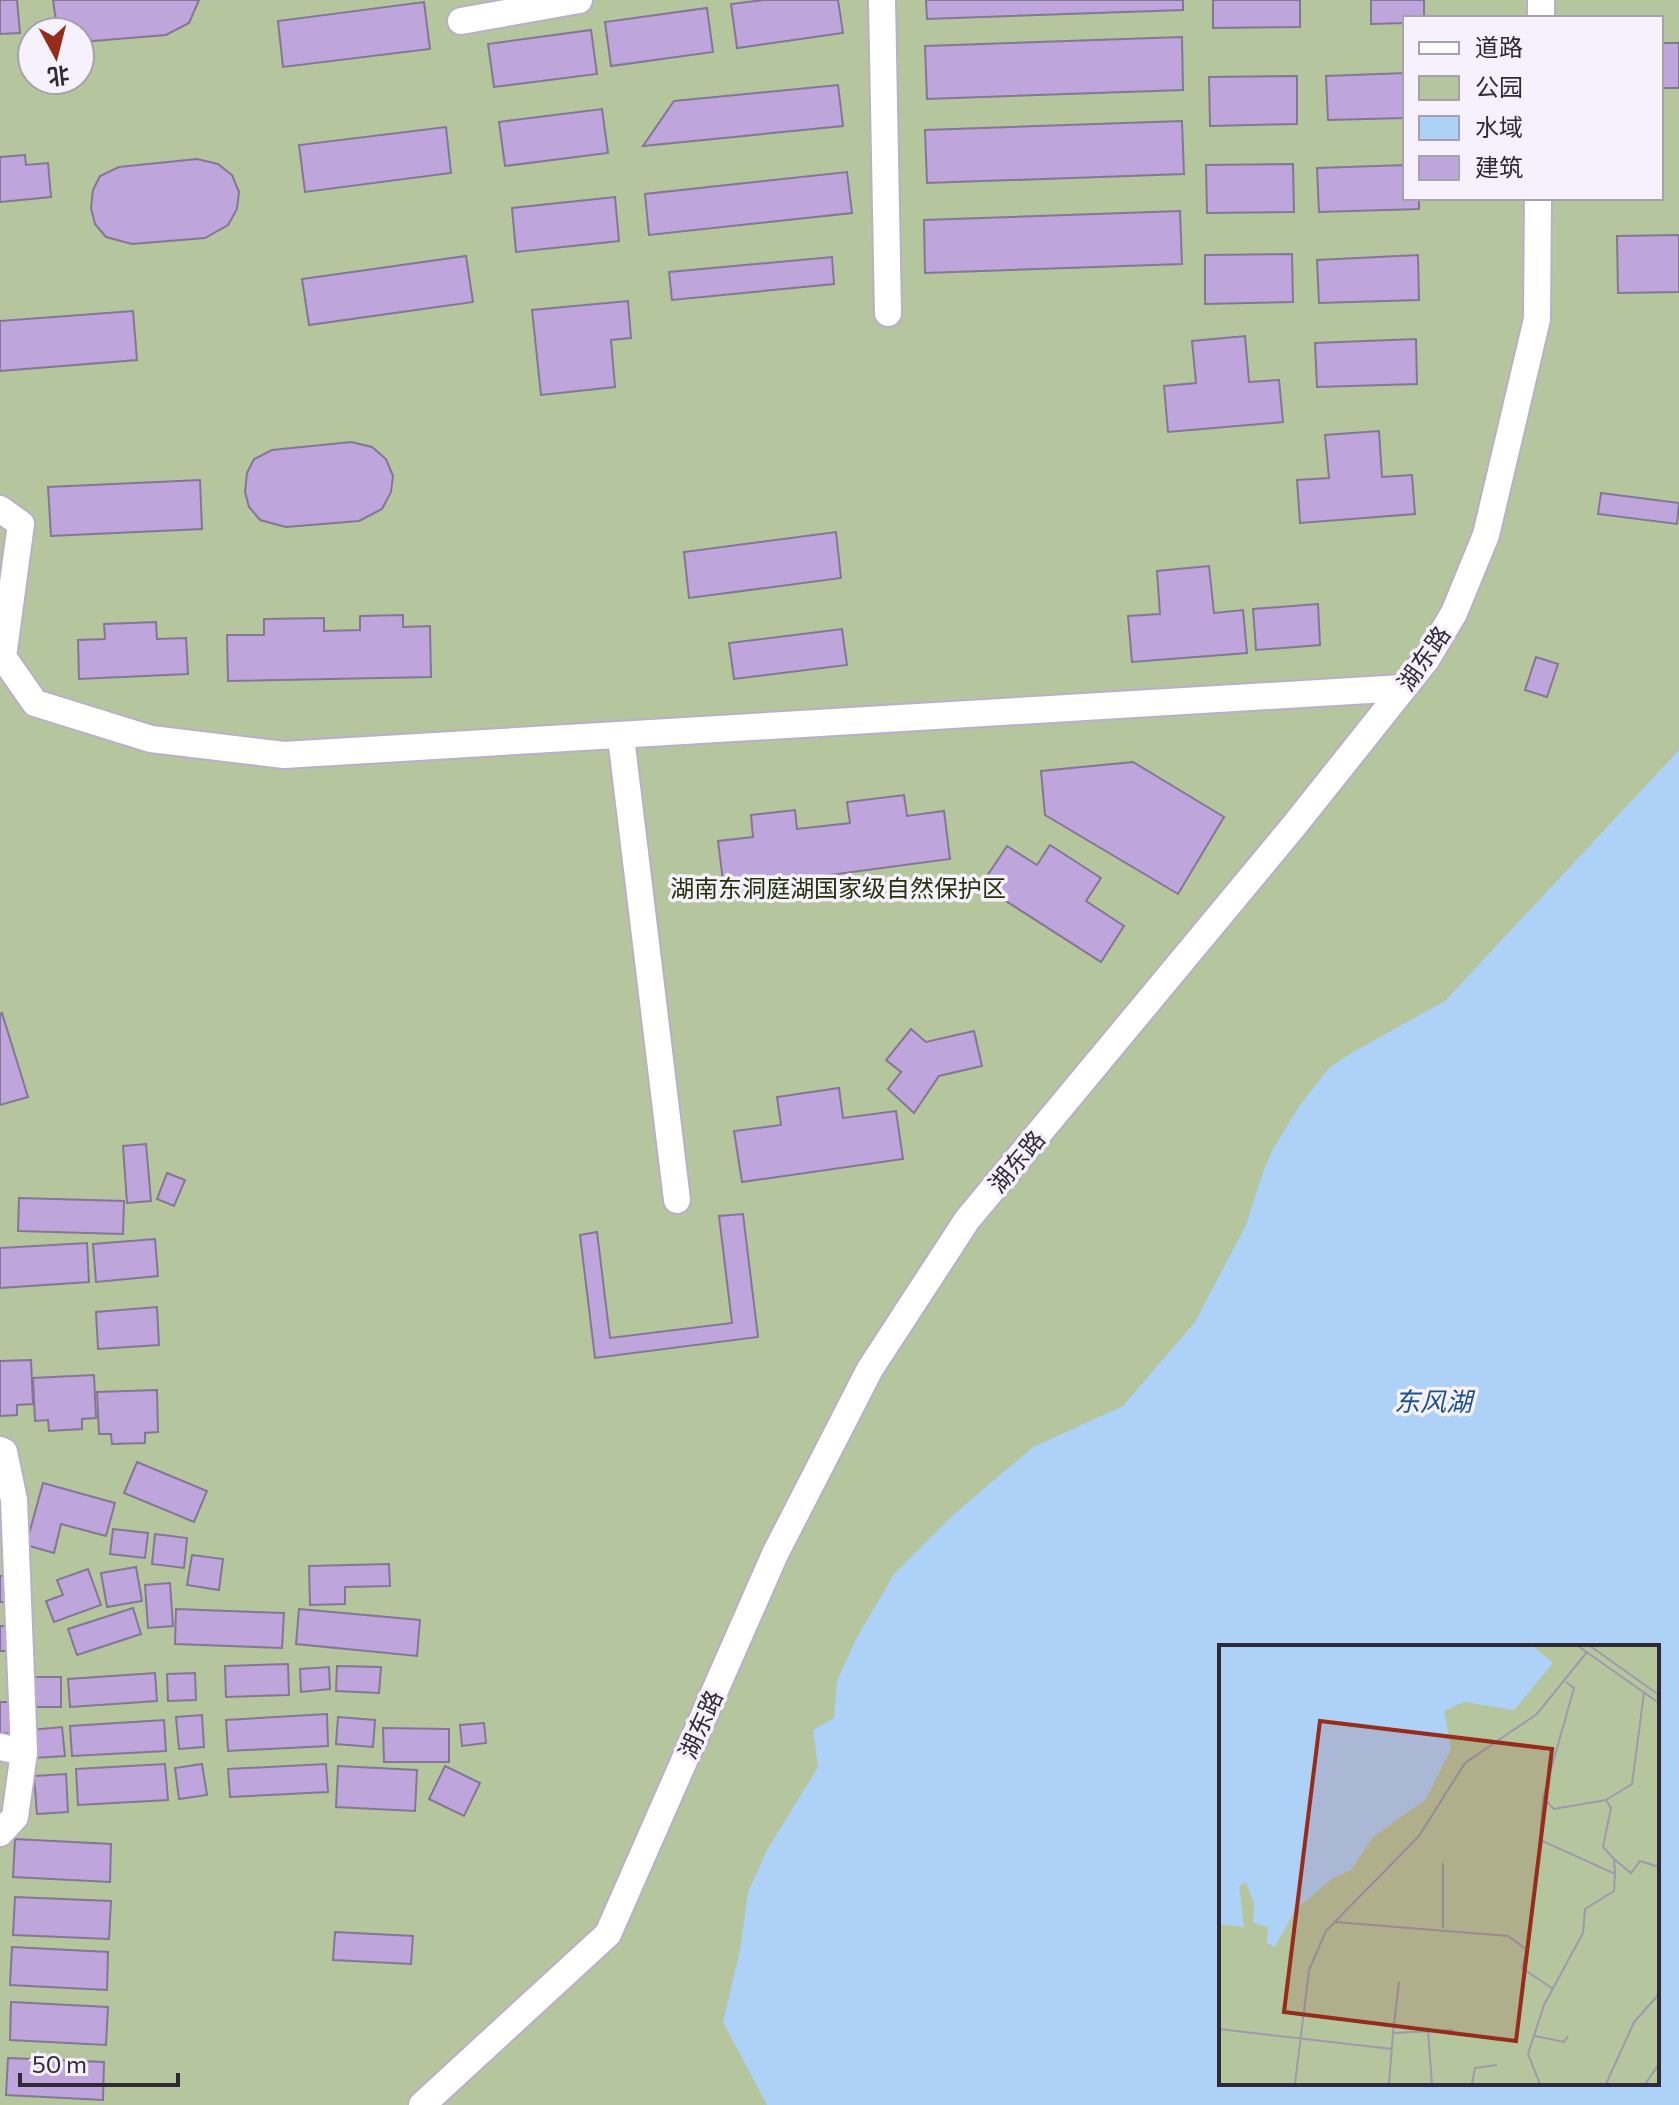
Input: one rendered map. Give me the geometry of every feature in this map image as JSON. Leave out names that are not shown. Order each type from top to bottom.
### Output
[{"type":"street","points":[[461,21],[579,0]]},
{"type":"street","points":[[882,0],[888,313]]},
{"type":"street","name":"湖东路","points":[[422,2105],[608,1934],[775,1554],[870,1369],[967,1220],[1293,827],[1426,660],[1454,613],[1486,535],[1537,319],[1538,200]]},
{"type":"street","points":[[0,509],[21,524],[3,657],[35,703],[151,739],[284,755],[1402,688]]},
{"type":"street","points":[[621,737],[677,1200]]},
{"type":"street","points":[[0,1450],[4,1452],[14,1500],[12,1750],[15,1817],[0,1833]]},
{"type":"green space","name":"湖南东洞庭湖国家级自然保护区","points":[[0,0],[1679,0],[1679,2105],[0,2105]]},
{"type":"water","name":"东风湖","points":[[1679,750],[1679,2105],[767,2105],[723,2022],[740,1950],[748,1892],[767,1850],[818,1767],[813,1730],[834,1718],[837,1681],[856,1639],[894,1574],[953,1515],[1033,1447],[1123,1406],[1195,1322],[1246,1225],[1273,1149],[1300,1105],[1329,1068],[1445,1001]]},
{"type":"building","points":[[0,0],[17,0],[16,33],[0,34]]},
{"type":"building","points":[[53,0],[199,0],[189,23],[166,35],[96,41],[96,16],[55,16]]},
{"type":"building","points":[[764,0],[838,0],[843,33],[737,48],[731,4]]},
{"type":"building","points":[[926,0],[1183,0],[1183,10],[927,19]]},
{"type":"building","points":[[1213,0],[1300,0],[1300,27],[1213,28]]},
{"type":"building","points":[[1371,0],[1424,0],[1424,16],[1403,16],[1403,23],[1371,24]]},
{"type":"building","points":[[424,2],[430,49],[283,67],[278,21]]},
{"type":"building","points":[[707,8],[713,52],[611,66],[605,22]]},
{"type":"building","points":[[591,30],[597,74],[494,87],[488,44]]},
{"type":"building","points":[[1182,37],[1183,90],[927,99],[925,46]]},
{"type":"building","points":[[1663,43],[1679,43],[1679,88],[1663,88]]},
{"type":"building","points":[[1403,73],[1403,118],[1328,120],[1326,76]]},
{"type":"building","points":[[1297,76],[1297,124],[1210,126],[1209,77]]},
{"type":"building","points":[[838,85],[843,126],[643,146],[674,101]]},
{"type":"building","points":[[602,109],[608,153],[505,166],[499,122]]},
{"type":"building","points":[[1182,121],[1184,174],[927,183],[925,130]]},
{"type":"building","points":[[446,127],[451,173],[305,192],[299,145]]},
{"type":"building","points":[[25,155],[26,165],[48,163],[51,197],[0,202],[0,157]]},
{"type":"building","points":[[197,159],[218,164],[232,175],[239,192],[237,209],[228,225],[205,238],[132,244],[106,237],[95,224],[91,208],[93,190],[100,176],[119,167]]},
{"type":"building","points":[[1293,164],[1294,212],[1207,213],[1206,165]]},
{"type":"building","points":[[1403,165],[1403,200],[1419,200],[1419,209],[1319,212],[1317,168]]},
{"type":"building","points":[[847,172],[852,213],[649,235],[645,194]]},
{"type":"building","points":[[615,197],[619,241],[516,252],[512,208]]},
{"type":"building","points":[[1180,211],[1182,264],[925,273],[924,220]]},
{"type":"building","points":[[1679,235],[1679,292],[1618,293],[1617,236]]},
{"type":"building","points":[[1292,254],[1293,302],[1205,304],[1205,255]]},
{"type":"building","points":[[1418,255],[1419,300],[1319,303],[1317,260]]},
{"type":"building","points":[[466,256],[473,302],[309,325],[302,279]]},
{"type":"building","points":[[832,257],[834,284],[672,300],[669,272]]},
{"type":"building","points":[[628,301],[631,338],[611,340],[615,387],[541,395],[532,310]]},
{"type":"building","points":[[133,311],[137,360],[0,371],[0,321]]},
{"type":"building","points":[[1245,336],[1249,382],[1279,380],[1283,422],[1168,432],[1164,386],[1196,383],[1192,341]]},
{"type":"building","points":[[1416,339],[1417,384],[1317,387],[1315,343]]},
{"type":"building","points":[[1379,431],[1382,477],[1412,475],[1415,514],[1300,523],[1297,480],[1329,478],[1325,435]]},
{"type":"building","points":[[351,442],[372,447],[386,459],[393,476],[391,492],[382,509],[359,521],[286,527],[260,520],[249,507],[245,492],[247,473],[254,459],[272,450]]},
{"type":"building","points":[[200,480],[202,529],[51,536],[48,487]]},
{"type":"building","points":[[1601,493],[1679,503],[1677,524],[1598,514]]},
{"type":"building","points":[[836,532],[841,578],[689,598],[684,552]]},
{"type":"building","points":[[1209,566],[1214,613],[1243,610],[1247,653],[1132,662],[1128,616],[1160,614],[1157,571]]},
{"type":"building","points":[[1318,604],[1320,645],[1256,650],[1253,609]]},
{"type":"building","points":[[403,615],[403,627],[430,626],[431,677],[228,681],[227,635],[264,635],[264,619],[324,618],[324,631],[360,630],[360,616]]},
{"type":"building","points":[[156,622],[157,639],[186,638],[188,674],[79,679],[78,640],[105,639],[104,624]]},
{"type":"building","points":[[842,629],[847,665],[734,679],[729,643]]},
{"type":"building","points":[[1536,657],[1558,664],[1547,697],[1525,690]]},
{"type":"building","points":[[1133,762],[1224,817],[1178,894],[1045,815],[1041,771]]},
{"type":"building","points":[[904,795],[907,816],[944,811],[950,859],[724,889],[718,841],[753,837],[751,815],[795,810],[797,829],[850,823],[847,802]]},
{"type":"building","points":[[1050,845],[1101,878],[1086,901],[1124,926],[1101,962],[981,885],[1007,846],[1037,865]]},
{"type":"building","points":[[0,1014],[28,1097],[0,1105]]},
{"type":"building","points":[[911,1029],[926,1042],[974,1031],[982,1066],[939,1076],[914,1113],[888,1089],[901,1072],[886,1060]]},
{"type":"building","points":[[839,1088],[843,1118],[896,1111],[903,1159],[742,1182],[734,1131],[781,1125],[777,1097]]},
{"type":"building","points":[[146,1144],[151,1201],[127,1203],[123,1146]]},
{"type":"building","points":[[167,1173],[185,1180],[174,1206],[157,1199]]},
{"type":"building","points":[[19,1198],[124,1201],[123,1234],[18,1231]]},
{"type":"building","points":[[743,1214],[758,1337],[595,1358],[580,1235],[597,1232],[610,1338],[732,1323],[719,1216]]},
{"type":"building","points":[[155,1239],[158,1276],[96,1282],[93,1244]]},
{"type":"building","points":[[87,1243],[89,1282],[0,1288],[0,1248]]},
{"type":"building","points":[[157,1307],[159,1345],[98,1349],[96,1312]]},
{"type":"building","points":[[31,1360],[33,1404],[17,1405],[17,1415],[0,1416],[0,1361]]},
{"type":"building","points":[[94,1375],[96,1418],[82,1419],[82,1429],[49,1431],[48,1420],[35,1421],[33,1378]]},
{"type":"building","points":[[157,1390],[158,1432],[145,1433],[145,1443],[112,1444],[111,1434],[99,1434],[97,1392]]},
{"type":"building","points":[[137,1462],[207,1491],[194,1522],[124,1493]]},
{"type":"building","points":[[43,1483],[115,1503],[106,1536],[61,1524],[54,1553],[26,1545]]},
{"type":"building","points":[[113,1529],[148,1533],[145,1558],[110,1554]]},
{"type":"building","points":[[155,1534],[187,1538],[184,1568],[152,1564]]},
{"type":"building","points":[[192,1555],[223,1559],[219,1590],[187,1585]]},
{"type":"building","points":[[389,1564],[390,1586],[345,1587],[345,1604],[310,1605],[309,1566]]},
{"type":"building","points":[[136,1567],[142,1601],[107,1607],[101,1573]]},
{"type":"building","points":[[88,1569],[101,1605],[54,1622],[46,1601],[63,1595],[57,1580]]},
{"type":"building","points":[[0,1576],[4,1576],[5,1602],[0,1602]]},
{"type":"building","points":[[170,1583],[173,1626],[148,1628],[145,1585]]},
{"type":"building","points":[[133,1608],[141,1634],[77,1655],[68,1629]]},
{"type":"building","points":[[176,1609],[284,1613],[282,1648],[175,1644]]},
{"type":"building","points":[[299,1609],[420,1620],[417,1656],[296,1644]]},
{"type":"building","points":[[0,1626],[13,1626],[14,1651],[0,1651]]},
{"type":"building","points":[[288,1664],[289,1695],[226,1697],[225,1666]]},
{"type":"building","points":[[337,1666],[381,1667],[379,1693],[336,1691]]},
{"type":"building","points":[[329,1667],[330,1689],[301,1692],[300,1669]]},
{"type":"building","points":[[155,1673],[157,1701],[70,1707],[68,1679]]},
{"type":"building","points":[[195,1673],[196,1700],[168,1701],[167,1674]]},
{"type":"building","points":[[33,1677],[61,1677],[61,1707],[33,1707]]},
{"type":"building","points":[[0,1702],[11,1702],[11,1733],[0,1733]]},
{"type":"building","points":[[327,1714],[328,1746],[228,1751],[226,1720]]},
{"type":"building","points":[[202,1715],[204,1747],[179,1749],[176,1717]]},
{"type":"building","points":[[338,1717],[375,1720],[373,1747],[336,1744]]},
{"type":"building","points":[[164,1720],[166,1751],[72,1756],[70,1726]]},
{"type":"building","points":[[484,1723],[486,1743],[462,1746],[460,1725]]},
{"type":"building","points":[[62,1727],[65,1756],[34,1758],[31,1730]]},
{"type":"building","points":[[383,1728],[449,1729],[449,1762],[384,1762]]},
{"type":"building","points":[[165,1764],[168,1800],[78,1805],[76,1769]]},
{"type":"building","points":[[202,1764],[207,1795],[179,1799],[175,1768]]},
{"type":"building","points":[[326,1764],[328,1792],[230,1797],[228,1769]]},
{"type":"building","points":[[338,1766],[417,1770],[415,1811],[336,1807]]},
{"type":"building","points":[[445,1766],[480,1783],[464,1816],[429,1799]]},
{"type":"building","points":[[66,1774],[68,1812],[37,1814],[34,1776]]},
{"type":"building","points":[[15,1839],[111,1844],[110,1882],[13,1877]]},
{"type":"building","points":[[15,1897],[111,1901],[109,1939],[13,1935]]},
{"type":"building","points":[[335,1932],[413,1936],[411,1964],[333,1960]]},
{"type":"building","points":[[12,1947],[108,1952],[107,1990],[10,1985]]},
{"type":"building","points":[[11,2002],[108,2007],[106,2045],[10,2040]]},
{"type":"building","points":[[8,2058],[104,2062],[103,2100],[6,2095]]}]
